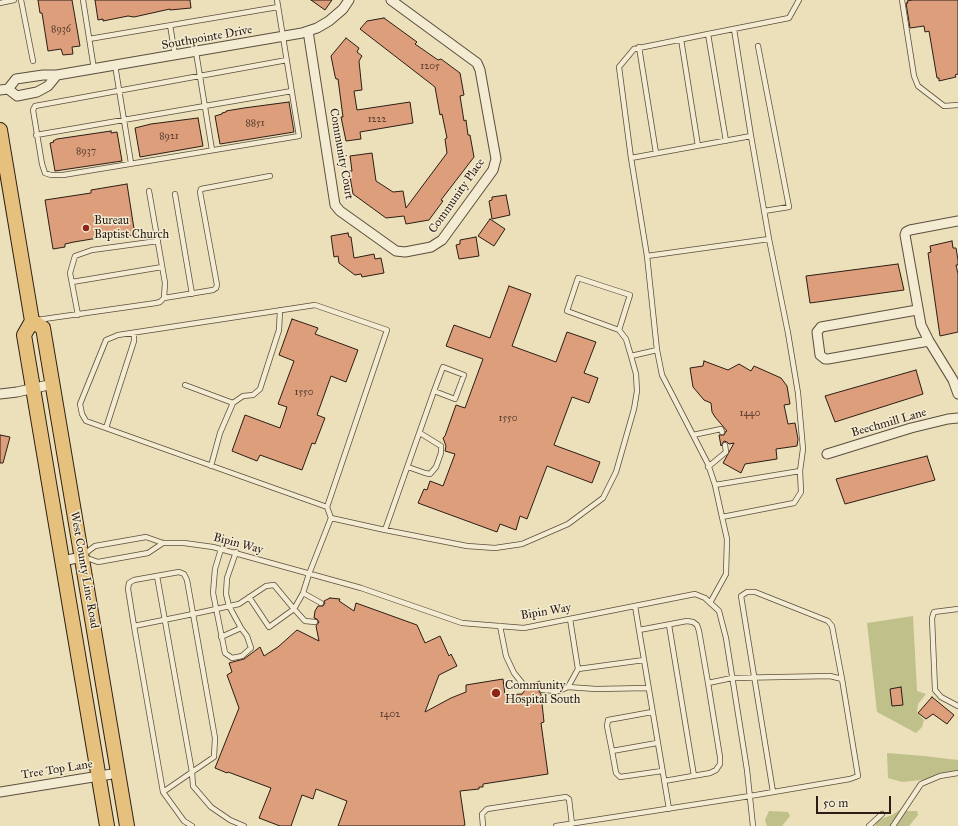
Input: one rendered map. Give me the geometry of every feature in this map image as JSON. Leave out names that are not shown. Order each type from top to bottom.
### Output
[{"type":"main road","points":[[0,130],[32,321]]},
{"type":"main road","name":"West County Line Road","points":[[107,826],[24,335],[32,321],[43,328],[127,826]]},
{"type":"street","name":"Southpointe Drive","points":[[57,75],[48,86],[37,92],[17,96],[4,89],[16,79],[43,75],[57,75],[94,69],[283,37],[308,31],[329,21],[349,0]]},
{"type":"street","name":"Community Place","points":[[391,0],[477,63],[480,70],[496,159],[493,170],[439,243],[428,248],[405,252],[398,251]]},
{"type":"street","name":"Community Court","points":[[308,31],[335,204],[340,211],[391,248],[398,251]]},
{"type":"street","points":[[958,220],[910,230],[905,233],[917,310],[921,325],[948,371],[958,394]]},
{"type":"street","points":[[917,310],[821,327],[817,332],[820,355],[825,359],[828,359],[929,341]]},
{"type":"street","points":[[0,394],[33,389],[53,384]]},
{"type":"street","name":"Beechmill Lane","points":[[827,454],[910,428],[958,418]]},
{"type":"street","points":[[62,561],[82,556]]},
{"type":"street","name":"Tree Top Lane","points":[[0,792],[118,773]]},
{"type":"lane","points":[[0,3],[14,0]]},
{"type":"lane","points":[[21,0],[33,61]]},
{"type":"lane","points":[[83,0],[94,69]]},
{"type":"lane","points":[[277,0],[287,60],[299,136],[63,175],[51,175],[45,173],[32,110],[35,106],[287,60]]},
{"type":"lane","points":[[710,603],[726,574],[727,539],[715,485],[708,466],[662,375],[657,350],[647,256],[631,158],[619,67],[634,49],[639,47],[789,18],[800,0]]},
{"type":"lane","points":[[902,0],[914,76],[918,86],[944,106],[958,105]]},
{"type":"lane","points":[[89,39],[278,7]]},
{"type":"lane","points":[[170,25],[175,55]]},
{"type":"lane","points":[[722,517],[794,503],[801,492],[800,471],[803,449],[798,393],[764,211],[734,29]]},
{"type":"lane","points":[[708,34],[726,141]]},
{"type":"lane","points":[[681,39],[698,146]]},
{"type":"lane","points":[[758,46],[789,208],[764,211]]},
{"type":"lane","points":[[639,47],[656,153]]},
{"type":"lane","points":[[196,52],[212,150]]},
{"type":"lane","points":[[115,65],[131,164]]},
{"type":"lane","points":[[36,135],[292,91]]},
{"type":"lane","points":[[631,158],[751,136]]},
{"type":"lane","points":[[32,321],[156,303],[160,302],[164,298],[213,290],[218,285],[200,192],[201,189],[270,176]]},
{"type":"lane","points":[[149,190],[165,283],[164,298]]},
{"type":"lane","points":[[175,194],[192,294]]},
{"type":"lane","points":[[647,256],[769,239]]},
{"type":"lane","points":[[78,314],[70,273],[75,256],[92,250],[158,241]]},
{"type":"lane","points":[[72,282],[162,267]]},
{"type":"lane","points":[[331,518],[467,546],[495,548],[522,544],[568,524],[603,498],[616,472],[634,409],[637,391],[636,374],[626,339],[619,330],[567,312],[578,278],[630,295],[619,330]]},
{"type":"lane","points":[[250,597],[269,627],[294,610],[303,593],[331,518],[327,507],[387,330],[315,305],[118,335],[106,340],[80,404],[82,414],[86,421],[327,507]]},
{"type":"lane","points":[[211,466],[220,433],[233,403],[244,396],[253,395],[260,389],[279,330],[280,310]]},
{"type":"lane","points":[[106,428],[134,341],[134,333]]},
{"type":"lane","points":[[631,356],[657,350]]},
{"type":"lane","points":[[385,530],[408,467],[434,391],[443,366],[464,375],[455,399],[434,391]]},
{"type":"lane","points":[[185,386],[233,403]]},
{"type":"lane","points":[[693,435],[721,429],[722,432]]},
{"type":"lane","points":[[408,467],[430,474],[436,467],[441,454],[441,446],[420,433]]},
{"type":"lane","points":[[708,466],[726,452],[725,445]]},
{"type":"lane","points":[[715,485],[800,471]]},
{"type":"lane","name":"Bipin Way","points":[[82,556],[95,546],[146,537],[163,543],[198,544],[236,552],[361,588],[462,622],[524,628],[695,594],[705,598],[719,611],[726,638],[750,796],[753,826]]},
{"type":"lane","points":[[82,556],[98,562],[148,553],[163,543]]},
{"type":"lane","points":[[221,549],[215,569],[213,593],[225,653],[232,658],[242,656],[251,648],[247,636],[229,606],[226,594],[227,578],[236,552]]},
{"type":"lane","points":[[163,792],[214,757],[215,738],[187,580],[184,574],[178,572],[134,580],[129,583],[128,589],[163,792],[184,821],[192,826]]},
{"type":"lane","points":[[157,576],[192,772],[193,786],[211,807],[230,820],[244,826]]},
{"type":"lane","points":[[134,626],[239,604],[266,586],[274,585],[305,621],[315,622]]},
{"type":"lane","points":[[556,826],[750,796],[850,779],[858,776],[832,626],[828,621],[755,592],[747,592],[741,596],[773,792]]},
{"type":"lane","points":[[303,593],[321,603]]},
{"type":"lane","points":[[635,606],[668,809]]},
{"type":"lane","points":[[958,609],[934,612],[932,618],[935,690],[941,697],[958,706]]},
{"type":"lane","points":[[568,687],[578,669],[570,619]]},
{"type":"lane","points":[[639,630],[687,621],[693,622],[697,625],[708,683],[720,764],[716,770],[710,772],[664,781]]},
{"type":"lane","points":[[669,625],[694,776]]},
{"type":"lane","points":[[500,626],[506,656],[514,673],[523,684]]},
{"type":"lane","points":[[221,637],[241,628]]},
{"type":"lane","points":[[578,669],[644,660]]},
{"type":"lane","points":[[708,683],[732,678],[830,676],[842,679]]},
{"type":"lane","points":[[542,690],[559,691],[568,687],[596,689],[648,688]]},
{"type":"lane","points":[[652,712],[608,720],[612,751],[616,773],[620,777],[662,770]]},
{"type":"lane","points":[[612,751],[658,743]]},
{"type":"lane","points":[[894,826],[921,784],[940,776],[958,773]]},
{"type":"lane","points":[[483,826],[482,814],[487,809],[566,797],[569,798],[572,824]]},
{"type":"lane","points":[[869,826],[882,814]]},
{"type":"green space","points":[[913,616],[917,691],[926,694],[918,704],[917,713],[924,720],[922,727],[916,733],[877,712],[867,623]]},
{"type":"green space","points":[[887,753],[958,760],[958,776],[902,782],[888,778]]},
{"type":"green space","points":[[901,809],[906,811],[917,811],[918,815],[909,826],[875,826],[878,820],[892,815]]},
{"type":"green space","points":[[769,811],[788,812],[790,816],[782,826],[767,826],[765,820]]},
{"type":"building","points":[[38,0],[72,0],[80,46],[72,47],[73,54],[63,55],[61,49],[48,51],[42,13],[40,13]]},
{"type":"building","points":[[95,0],[190,0],[191,8],[170,9],[134,17],[128,16],[103,21],[103,19],[98,20]]},
{"type":"building","points":[[311,0],[332,0],[325,10]]},
{"type":"building","points":[[958,0],[958,74],[955,75],[956,77],[939,81],[939,78],[937,78],[929,31],[925,32],[924,26],[910,28],[906,3],[908,3],[907,1]]},
{"type":"building","points":[[384,18],[417,42],[415,44],[438,60],[441,59],[460,73],[464,95],[460,96],[464,121],[466,120],[468,135],[470,135],[474,157],[441,200],[443,201],[429,220],[406,224],[404,216],[386,218],[353,194],[349,171],[352,171],[350,156],[372,153],[376,181],[393,192],[403,191],[406,208],[447,153],[445,139],[447,138],[442,114],[440,115],[435,87],[360,29],[367,21]]},
{"type":"building","points":[[346,38],[359,48],[357,52],[362,56],[359,61],[362,90],[354,91],[357,110],[410,102],[413,123],[360,132],[361,139],[346,141],[341,117],[343,117],[338,79],[336,79],[335,76],[331,56]]},
{"type":"building","points":[[289,102],[294,132],[220,144],[215,116],[226,111]]},
{"type":"building","points":[[198,118],[203,146],[140,157],[135,128],[151,124]]},
{"type":"building","points":[[111,131],[111,133],[117,132],[122,161],[55,171],[50,143],[57,139]]},
{"type":"building","points":[[127,184],[135,235],[123,237],[122,234],[74,242],[65,244],[65,247],[53,249],[45,200],[91,193],[91,190]]},
{"type":"building","points":[[506,195],[510,215],[492,219],[489,201],[492,200],[492,197]]},
{"type":"building","points":[[490,219],[505,229],[494,246],[478,236]]},
{"type":"building","points":[[348,233],[349,237],[351,237],[354,258],[374,254],[375,259],[381,258],[384,273],[362,277],[361,274],[355,275],[339,263],[338,256],[334,257],[331,236]]},
{"type":"building","points":[[476,237],[479,256],[459,259],[456,245],[460,244],[460,240]]},
{"type":"building","points":[[952,241],[953,248],[956,248],[958,260],[958,265],[956,265],[958,274],[958,332],[940,336],[928,253],[931,252],[930,246]]},
{"type":"building","points":[[898,264],[904,290],[810,303],[806,276]]},
{"type":"building","points":[[509,286],[531,294],[512,346],[556,362],[567,332],[596,342],[584,373],[598,378],[589,403],[572,397],[554,445],[600,462],[592,483],[547,466],[527,519],[520,516],[516,530],[500,524],[497,532],[418,503],[424,489],[427,490],[430,481],[443,486],[455,454],[445,451],[446,446],[443,438],[456,405],[465,408],[483,359],[446,346],[454,325],[490,338]]},
{"type":"building","points":[[292,319],[318,328],[315,334],[358,350],[346,382],[331,376],[317,415],[325,418],[315,444],[312,443],[302,470],[260,455],[257,461],[232,451],[245,415],[280,428],[287,407],[278,404],[294,361],[279,355]]},
{"type":"building","points":[[704,361],[728,370],[739,364],[751,371],[754,366],[781,378],[787,386],[790,404],[784,405],[788,424],[795,423],[798,439],[797,446],[776,449],[777,459],[745,464],[741,473],[723,463],[734,443],[729,444],[724,441],[721,446],[719,435],[724,435],[727,431],[712,412],[711,403],[704,400],[693,387],[690,368],[703,366]]},
{"type":"building","points":[[916,370],[923,394],[835,422],[825,396]]},
{"type":"building","points":[[0,435],[10,437],[3,463],[0,463]]},
{"type":"building","points":[[927,456],[935,480],[845,504],[836,479]]},
{"type":"building","points":[[330,598],[340,599],[339,601],[354,611],[356,603],[417,625],[425,643],[440,636],[449,656],[451,654],[457,666],[439,675],[425,712],[466,692],[466,685],[503,679],[505,695],[522,694],[529,685],[540,681],[541,687],[538,690],[541,694],[544,722],[541,723],[548,774],[483,784],[483,787],[479,787],[479,789],[460,791],[465,825],[463,826],[338,826],[347,801],[316,789],[313,799],[302,795],[291,826],[280,826],[259,818],[271,788],[215,768],[239,708],[227,675],[232,672],[229,663],[244,659],[260,647],[264,656],[278,647],[297,630],[319,641],[316,626],[319,622],[314,618],[315,611],[318,606],[323,606],[325,603],[324,601]]},
{"type":"building","points":[[901,687],[903,705],[892,706],[890,689]]},
{"type":"building","points":[[932,697],[954,715],[947,724],[933,714],[926,719],[918,713]]},
{"type":"place","name":"Bureau Baptist Church","points":[[86,228]]},
{"type":"place","name":"Community Hospital South","points":[[496,693]]}]
